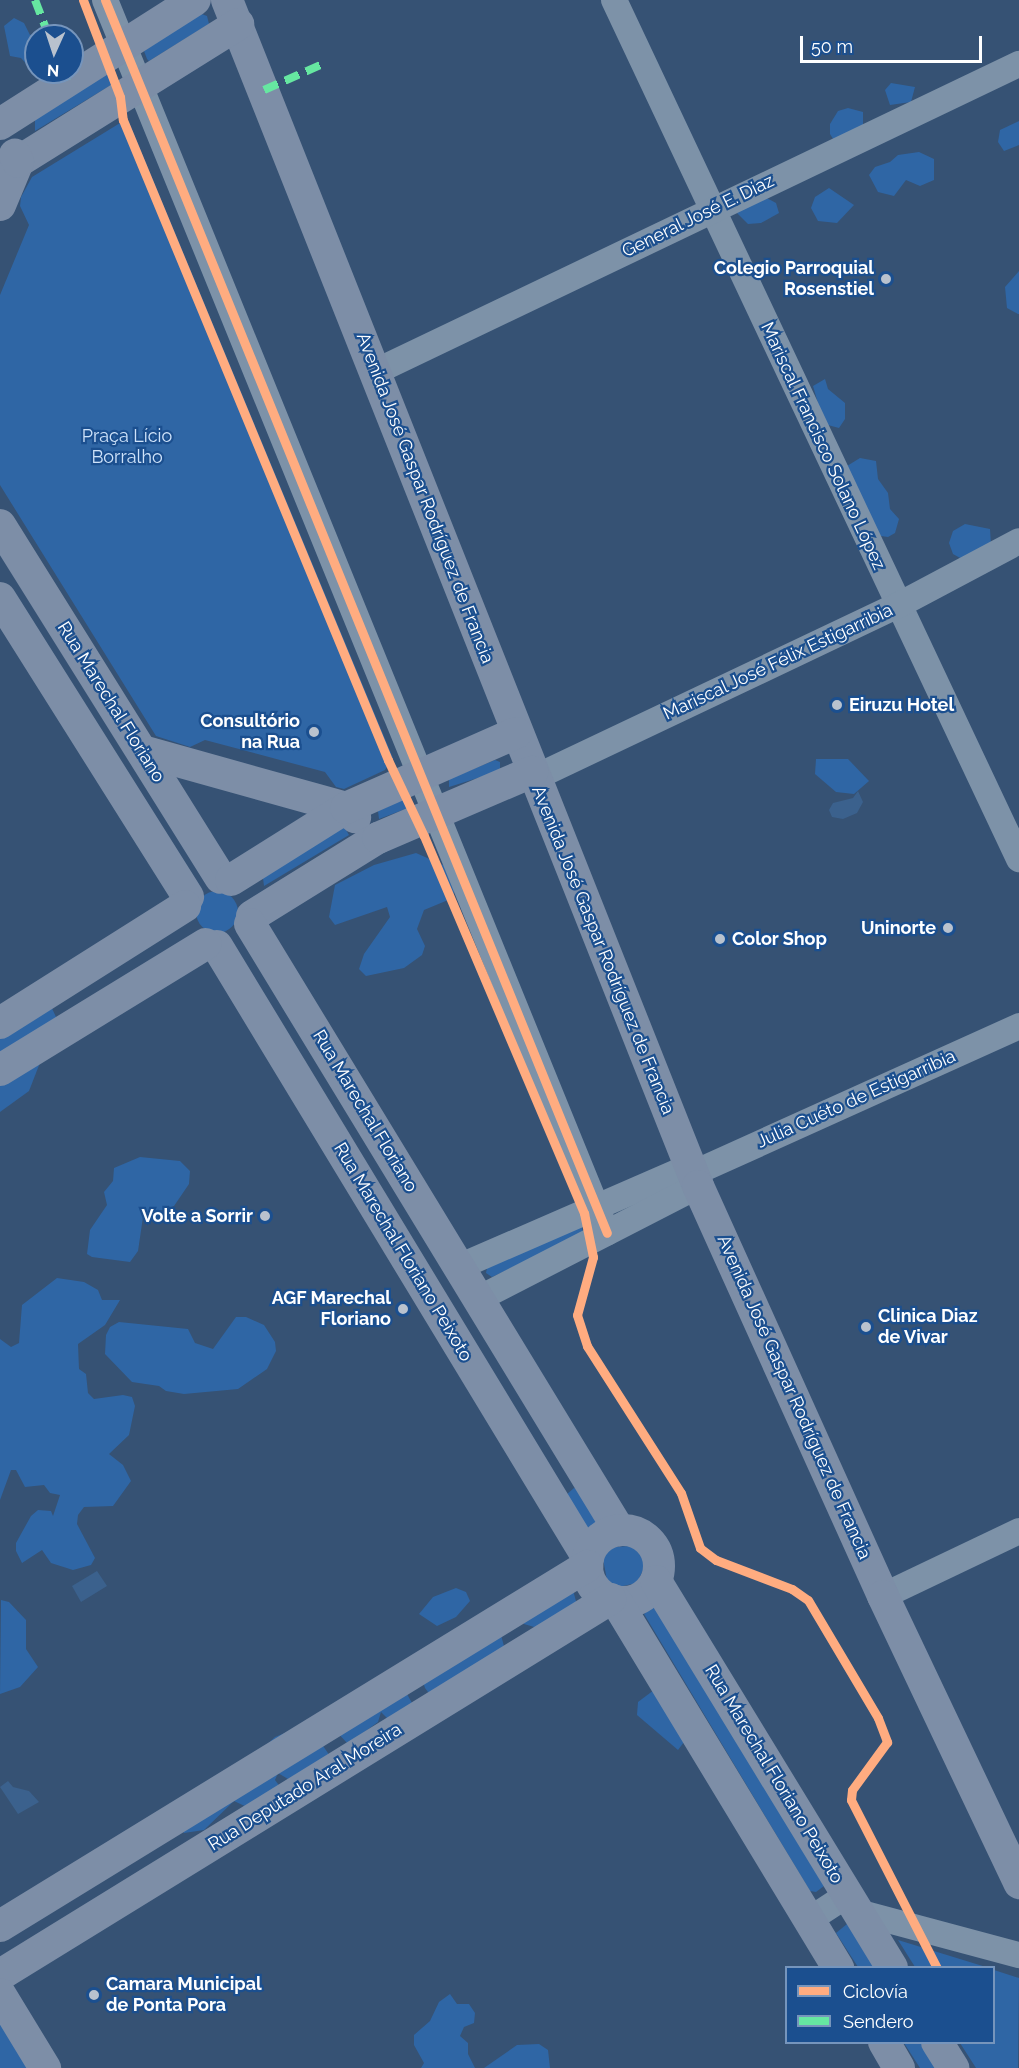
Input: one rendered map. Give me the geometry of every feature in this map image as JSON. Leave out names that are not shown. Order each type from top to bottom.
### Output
[{"type":"main road","points":[[0,205],[9,167],[1,120],[195,0]]},
{"type":"main road","points":[[9,167],[138,85],[233,12]]},
{"type":"main road","name":"Avenida José Gaspar Rodríguez de Francia","points":[[233,12],[377,371],[516,733],[694,1175],[883,1596],[1019,1883]]},
{"type":"main road","name":"Rua Marechal Floriano","points":[[0,525],[142,751],[226,879]]},
{"type":"main road","points":[[0,598],[186,901],[188,927],[211,945]]},
{"type":"main road","points":[[26,639],[58,619]]},
{"type":"main road","points":[[0,1023],[186,901],[200,883],[226,879],[346,808],[516,733]]},
{"type":"main road","points":[[142,751],[346,808],[378,838]]},
{"type":"main road","points":[[0,1070],[211,945],[235,941],[251,920],[378,838],[533,775]]},
{"type":"main road","points":[[226,879],[247,894],[251,920]]},
{"type":"main road","name":"Rua Marechal Floriano","points":[[251,920],[480,1298]]},
{"type":"main road","name":"Rua Marechal Floriano Peixoto","points":[[211,945],[588,1562]]},
{"type":"main road","points":[[480,1298],[619,1530]]},
{"type":"main road","points":[[0,1926],[588,1562],[600,1539],[619,1530],[638,1533],[654,1548],[659,1565],[656,1581],[635,1600],[613,1600]]},
{"type":"main road","points":[[588,1562],[594,1587],[613,1600],[837,1966]]},
{"type":"main road","name":"Rua Marechal Floriano Peixoto","points":[[656,1581],[891,1966]]},
{"type":"main road","name":"Rua Deputado Aral Moreira","points":[[0,1975],[613,1600]]},
{"type":"main road","points":[[0,1994],[45,2068]]},
{"type":"main road","points":[[885,2044],[899,2068]]},
{"type":"main road","points":[[938,2044],[953,2068]]},
{"type":"street","points":[[105,0],[607,1233]]},
{"type":"street","name":"Mariscal Francisco Solano López","points":[[614,0],[897,606],[1019,859]]},
{"type":"street","name":"General José E. Diaz","points":[[377,371],[713,208],[1019,64]]},
{"type":"street","name":"Mariscal José Félix Estigarribia","points":[[533,775],[897,606],[1019,541]]},
{"type":"street","name":"Julia Cuéto de Estigarribia","points":[[461,1266],[596,1207],[694,1175],[1019,1026]]},
{"type":"street","name":"Julia Cuéto de Estigarribia","points":[[480,1298],[607,1233],[694,1175]]},
{"type":"street","points":[[883,1596],[1019,1531]]},
{"type":"street","points":[[809,1920],[852,1903],[1019,1955]]},
{"type":"green space","points":[[199,13],[207,16],[209,24],[149,61],[147,59],[144,51]]},
{"type":"green space","points":[[14,18],[24,23],[24,61],[21,58],[10,56],[4,26]]},
{"type":"green space","points":[[107,71],[114,74],[116,82],[35,131],[35,118]]},
{"type":"green space","points":[[891,83],[915,87],[911,102],[890,105],[885,90]]},
{"type":"green space","points":[[848,108],[863,112],[863,127],[835,142],[830,134],[830,124],[838,111]]},
{"type":"green space","name":"Praça Lício Borralho","points":[[125,120],[129,122],[393,758],[385,770],[344,789],[336,787],[325,772],[205,740],[190,747],[156,736],[0,485],[0,295],[29,225],[20,206],[21,197],[32,177]]},
{"type":"green space","points":[[1019,121],[1019,145],[1004,151],[998,142],[1000,130]]},
{"type":"green space","points":[[919,152],[934,159],[934,180],[920,186],[906,180],[894,196],[878,192],[869,175],[875,167],[890,162],[898,155]]},
{"type":"green space","points":[[829,188],[854,205],[837,223],[818,221],[811,208],[815,197]]},
{"type":"green space","points":[[763,196],[776,203],[779,213],[761,223],[748,224],[737,213]]},
{"type":"green space","points":[[1019,271],[1018,314],[1007,308],[1005,287]]},
{"type":"green space","points":[[825,379],[828,389],[845,403],[845,419],[839,428],[824,424],[813,386]]},
{"type":"green space","points":[[860,458],[876,461],[878,479],[888,493],[890,509],[899,519],[895,533],[888,537],[881,536],[873,524],[847,466]]},
{"type":"green space","points":[[965,524],[990,529],[991,545],[969,563],[953,554],[949,543],[953,531]]},
{"type":"green space","points":[[816,759],[848,759],[869,781],[854,794],[836,792],[815,774]]},
{"type":"green space","points":[[495,760],[500,762],[500,771],[449,787],[449,779]]},
{"type":"green space","points":[[404,799],[408,808],[379,819],[378,811]]},
{"type":"green space","points":[[343,825],[349,835],[264,886],[263,878]]},
{"type":"green space","points":[[416,853],[450,868],[455,887],[453,898],[424,910],[417,929],[425,946],[422,955],[404,968],[366,976],[359,969],[364,954],[390,917],[387,907],[335,925],[329,917],[335,885],[374,865]]},
{"type":"green space","points":[[217,891],[225,892],[232,897],[237,904],[237,920],[232,927],[225,932],[217,933],[209,932],[202,927],[197,920],[196,912],[197,904],[202,897],[209,892]]},
{"type":"green space","points":[[48,1000],[57,1019],[29,1091],[0,1112],[0,1021]]},
{"type":"green space","points":[[140,1157],[180,1161],[190,1171],[189,1184],[174,1206],[143,1217],[138,1251],[130,1262],[92,1257],[87,1254],[90,1230],[107,1205],[104,1192],[113,1181],[114,1168]]},
{"type":"green space","points":[[582,1226],[583,1235],[492,1277],[486,1273],[487,1268]]},
{"type":"green space","points":[[57,1278],[84,1282],[98,1290],[102,1300],[120,1300],[105,1325],[78,1344],[79,1369],[86,1374],[88,1393],[94,1399],[123,1395],[132,1397],[135,1406],[129,1435],[109,1454],[123,1465],[131,1481],[113,1506],[84,1507],[78,1515],[77,1524],[95,1558],[91,1565],[73,1570],[51,1563],[42,1550],[22,1563],[16,1551],[16,1543],[31,1516],[38,1510],[51,1511],[53,1516],[60,1495],[50,1493],[44,1485],[25,1487],[16,1470],[11,1470],[0,1500],[0,1339],[11,1347],[19,1343],[22,1305]]},
{"type":"green space","points":[[236,1317],[246,1317],[264,1325],[275,1342],[276,1351],[267,1369],[238,1389],[184,1394],[166,1391],[159,1386],[132,1382],[105,1354],[106,1335],[110,1327],[119,1322],[188,1329],[195,1343],[213,1349]]},
{"type":"green space","points":[[574,1488],[579,1489],[614,1547],[630,1546],[641,1553],[645,1566],[637,1583],[618,1587],[607,1580],[603,1559],[566,1495]]},
{"type":"green space","points":[[456,1588],[466,1592],[470,1601],[456,1617],[437,1626],[419,1614],[433,1597]]},
{"type":"green space","points":[[573,1590],[577,1605],[541,1629],[524,1624],[522,1619]]},
{"type":"green space","points":[[1,1600],[9,1602],[26,1620],[26,1649],[38,1667],[20,1687],[0,1694]]},
{"type":"green space","points":[[655,1604],[824,1886],[816,1892],[810,1891],[644,1614]]},
{"type":"green space","points":[[501,1635],[505,1650],[439,1692],[428,1692],[425,1688],[422,1678]]},
{"type":"green space","points":[[654,1690],[687,1738],[678,1750],[637,1715],[638,1702]]},
{"type":"green space","points":[[407,1694],[412,1703],[391,1722],[381,1712],[378,1722],[348,1744],[334,1729]]},
{"type":"green space","points":[[285,1733],[321,1743],[330,1756],[288,1779],[278,1773],[275,1780],[281,1788],[251,1809],[234,1801],[204,1830],[184,1833],[180,1827],[275,1737]]},
{"type":"green space","points":[[847,1924],[875,1966],[857,1966],[836,1933]]},
{"type":"green space","points":[[898,1940],[983,1966],[914,1966]]},
{"type":"green space","points":[[995,1970],[1019,1978],[1018,2068],[976,2068],[961,2044],[995,2044]]},
{"type":"green space","points":[[0,1994],[43,2068],[0,2068]]},
{"type":"green space","points":[[450,1994],[457,2004],[469,2004],[475,2013],[474,2023],[464,2027],[460,2036],[468,2043],[468,2054],[475,2068],[421,2068],[424,2063],[414,2045],[414,2035],[430,2021],[439,2002]]},
{"type":"green space","points":[[539,2044],[548,2050],[550,2068],[484,2068],[517,2045]]},
{"type":"green space","points":[[905,2044],[923,2044],[938,2068],[920,2068]]},
{"type":"shaded area","points":[[858,791],[863,802],[857,813],[843,819],[832,817],[829,810],[833,803],[853,798]]},
{"type":"shaded area","points":[[97,1571],[107,1586],[81,1602],[72,1586]]},
{"type":"shaded area","points":[[8,1781],[13,1787],[29,1791],[39,1802],[18,1814],[0,1787]]},
{"type":"marked path","points":[[35,0],[44,24]]},
{"type":"marked path","points":[[264,90],[325,63]]},
{"type":"cycle path","points":[[83,0],[120,97],[123,120],[388,760],[424,836],[584,1213],[593,1257],[577,1315],[587,1346],[681,1493],[700,1548],[716,1560],[792,1589],[808,1600],[878,1718],[887,1742],[852,1790],[851,1800],[936,1966]]},
{"type":"cycle path","points":[[105,0],[607,1233]]},
{"type":"place","name":"Colegio Parroquial Rosenstiel","points":[[886,279]]},
{"type":"place","name":"Eiruzu Hotel","points":[[837,705]]},
{"type":"place","name":"Consultório na Rua","points":[[314,732]]},
{"type":"place","name":"Uninorte","points":[[948,928]]},
{"type":"place","name":"Color Shop","points":[[720,939]]},
{"type":"place","name":"Volte a Sorrir","points":[[265,1216]]},
{"type":"place","name":"AGF Marechal Floriano","points":[[403,1309]]},
{"type":"place","name":"Clinica Diaz de Vivar","points":[[866,1327]]},
{"type":"place","name":"Camara Municipal de Ponta Pora","points":[[94,1995]]}]
